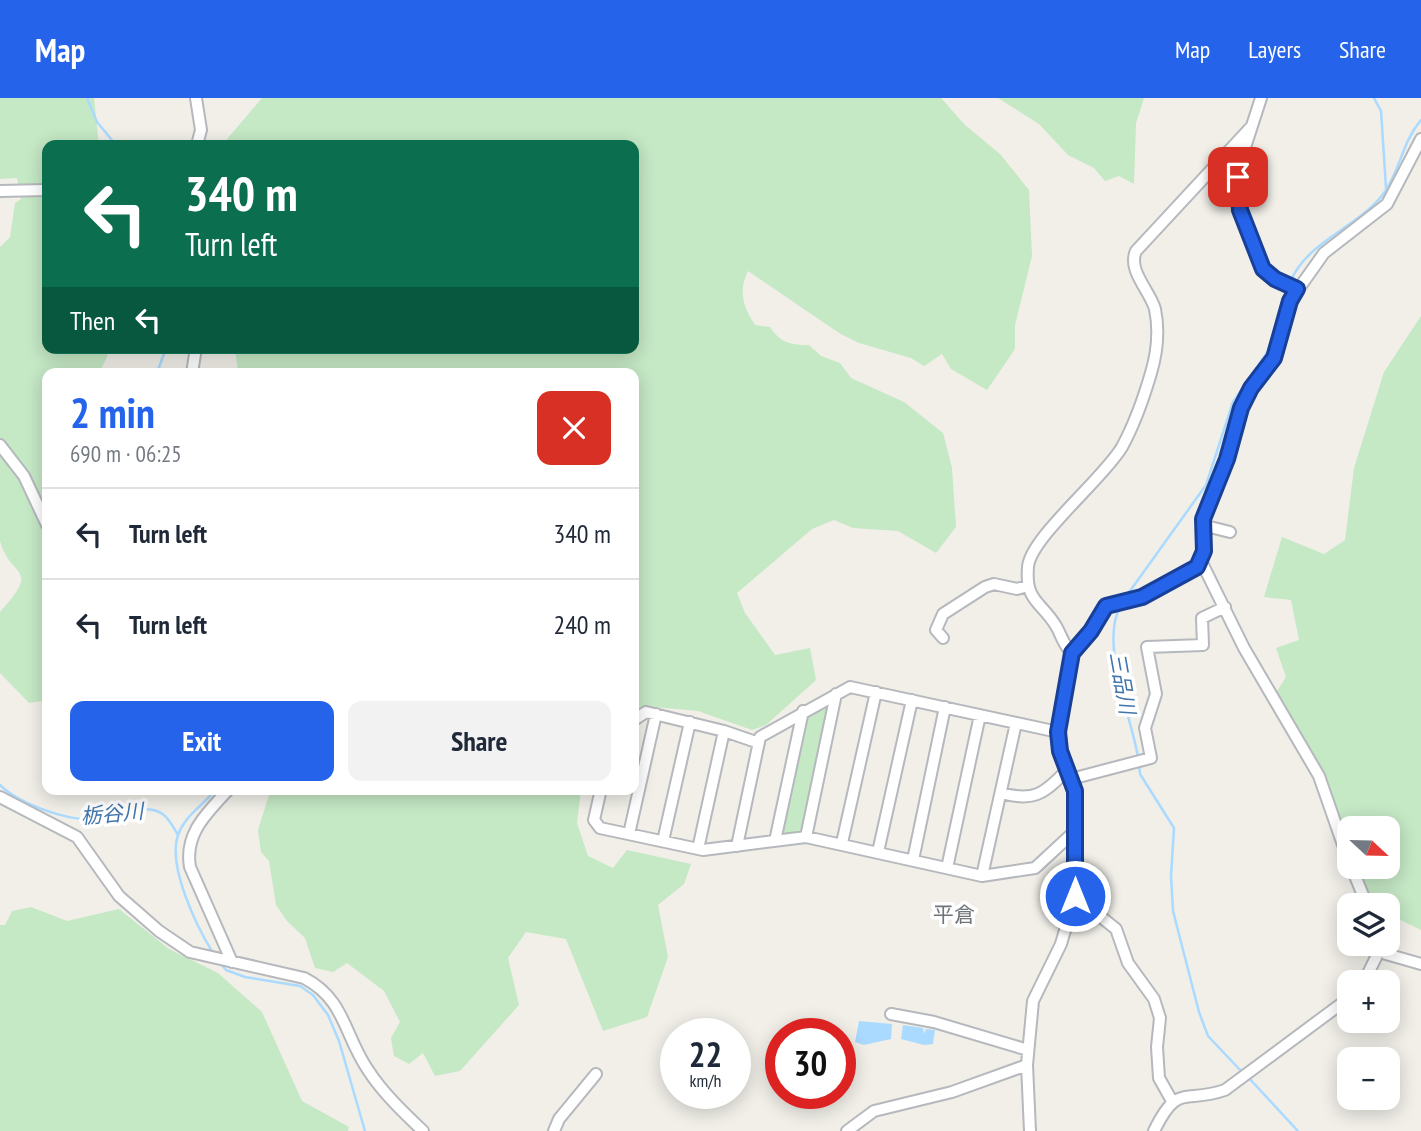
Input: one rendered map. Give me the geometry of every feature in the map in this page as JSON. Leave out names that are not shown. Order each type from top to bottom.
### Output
[{"type":"street","points":[[196,98],[201,130],[198,140]]},
{"type":"street","points":[[1261,98],[1239,166],[1240,210],[1263,269],[1290,286]]},
{"type":"street","points":[[1072,653],[1065,647],[1055,625],[1031,599],[1028,564],[1032,550],[1117,453],[1148,384],[1157,324],[1153,303],[1134,265],[1136,251],[1252,126]]},
{"type":"street","points":[[1030,1131],[1027,1065],[1033,1001],[1062,944],[1075,896],[1075,791],[1060,751],[1058,732],[1072,653],[1091,631],[1106,606],[1132,599],[1197,567],[1204,551],[1202,525],[1227,459],[1245,398],[1274,358],[1290,301],[1290,286],[1324,253],[1387,204],[1421,139]]},
{"type":"street","points":[[0,191],[42,190]]},
{"type":"street","points":[[0,445],[23,476],[42,515]]},
{"type":"street","points":[[1202,525],[1230,532]]},
{"type":"street","points":[[1201,561],[1244,648],[1319,776],[1337,827]]},
{"type":"street","points":[[943,638],[936,630],[940,617],[978,591],[994,584],[1017,589],[1028,586]]},
{"type":"street","points":[[1001,793],[1021,798],[1032,796],[1047,790],[1069,774],[1150,759],[1145,728],[1156,694],[1147,648],[1203,645],[1202,618],[1225,607]]},
{"type":"street","points":[[737,846],[761,737],[850,687],[1058,732]]},
{"type":"street","points":[[842,843],[876,692]]},
{"type":"street","points":[[806,837],[836,694]]},
{"type":"street","points":[[878,852],[912,700]]},
{"type":"street","points":[[913,860],[945,708]]},
{"type":"street","points":[[775,841],[803,711]]},
{"type":"street","points":[[639,717],[646,712],[656,714],[759,743]]},
{"type":"street","points":[[639,790],[656,714]]},
{"type":"street","points":[[947,868],[980,715]]},
{"type":"street","points":[[663,841],[690,722]]},
{"type":"street","points":[[982,876],[1016,723]]},
{"type":"street","points":[[698,849],[724,731]]},
{"type":"street","points":[[224,795],[194,831],[189,854],[190,867],[232,962]]},
{"type":"street","points":[[600,795],[594,820],[600,828],[698,849],[806,837],[982,876],[1035,868],[1075,831]]},
{"type":"street","points":[[629,834],[638,795]]},
{"type":"street","points":[[0,797],[77,837],[119,895],[159,931],[190,952],[304,978],[321,989],[338,1006],[368,1070],[422,1131]]},
{"type":"street","points":[[1075,896],[1116,929],[1129,963],[1154,999],[1160,1018],[1157,1047],[1160,1078],[1172,1101]]},
{"type":"street","points":[[1400,956],[1421,964]]},
{"type":"street","points":[[1154,1131],[1172,1101],[1180,1096],[1212,1095],[1238,1082],[1337,1007]]},
{"type":"street","points":[[891,1014],[934,1022],[1028,1049]]},
{"type":"street","points":[[847,1131],[874,1111],[952,1092],[1027,1065]]},
{"type":"street","points":[[554,1131],[559,1119],[596,1074]]},
{"type":"green space","points":[[0,98],[94,98],[98,140],[42,140],[42,354],[107,354],[107,357],[102,368],[42,368],[42,701],[29,703],[0,673],[0,612],[13,597],[21,579],[0,541],[0,247],[10,237],[15,203],[21,199],[17,178],[0,179]]},
{"type":"green space","points":[[262,98],[941,98],[965,125],[1000,154],[1029,190],[1032,256],[1015,325],[1015,349],[987,390],[951,369],[942,354],[924,366],[911,358],[859,343],[839,333],[748,271],[743,292],[747,312],[755,325],[770,327],[786,342],[809,345],[821,356],[840,363],[851,378],[904,402],[943,433],[952,468],[956,527],[936,553],[898,531],[853,528],[834,520],[812,529],[737,593],[745,613],[775,655],[810,648],[816,680],[766,725],[752,730],[698,711],[643,706],[639,709],[639,368],[237,368],[236,354],[639,354],[639,140],[226,140]]},
{"type":"green space","points":[[998,98],[1144,98],[1136,123],[1134,184],[1119,176],[1105,181],[1094,168],[1068,155],[1039,124]]},
{"type":"green space","points":[[1421,316],[1421,930],[1400,920],[1400,893],[1369,893],[1363,879],[1400,879],[1400,816],[1337,816],[1323,777],[1277,691],[1286,677],[1276,648],[1299,640],[1291,600],[1264,597],[1282,537],[1324,554],[1345,540],[1354,468],[1384,372]]},
{"type":"green space","points":[[828,703],[831,705],[802,833],[782,836],[780,832],[805,716]]},
{"type":"green space","points":[[269,795],[580,795],[577,823],[588,856],[613,868],[627,850],[691,864],[684,884],[658,905],[668,957],[647,1017],[603,1031],[566,939],[526,932],[508,958],[519,1005],[460,1071],[435,1076],[423,1053],[409,1064],[394,1056],[391,1038],[400,1022],[384,991],[347,963],[333,972],[315,968],[305,938],[287,921],[276,905],[269,861],[261,852],[258,830]]},
{"type":"green space","points":[[31,907],[67,921],[119,909],[169,949],[218,973],[262,1012],[302,1101],[349,1127],[348,1131],[0,1131],[0,925],[5,925],[12,911]]},
{"type":"water","points":[[859,1021],[892,1024],[891,1039],[864,1045],[856,1042]]},
{"type":"water","points":[[903,1025],[923,1028],[924,1034],[926,1029],[935,1030],[933,1044],[924,1045],[901,1039]]},
{"type":"waterway","points":[[87,98],[97,122],[112,140]]},
{"type":"waterway","points":[[1374,98],[1381,111],[1386,188]]},
{"type":"waterway","name":"三品川","points":[[1290,282],[1309,255],[1361,216],[1384,193],[1409,138],[1421,120]]},
{"type":"waterway","name":"三品川","points":[[1125,598],[1206,485],[1233,402],[1268,351],[1287,289]]},
{"type":"waterway","points":[[159,368],[164,354]]},
{"type":"waterway","name":"三品川","points":[[1120,607],[1113,640],[1115,660],[1138,757]]},
{"type":"waterway","name":"三品川","points":[[1139,764],[1140,774],[1174,828],[1171,876],[1173,911],[1199,1012],[1208,1036],[1242,1072]]},
{"type":"waterway","name":"栃谷川","points":[[0,785],[31,805],[83,819],[109,817],[146,809],[158,811],[178,835]]},
{"type":"waterway","points":[[210,795],[181,828],[176,848],[185,896],[213,953]]},
{"type":"waterway","points":[[221,964],[226,970],[245,977],[300,986],[313,995],[328,1015],[339,1041],[365,1131]]},
{"type":"waterway","name":"三品川","points":[[1247,1076],[1298,1131]]},
{"type":"district","name":"平倉","points":[[954,915]]},
{"type":"route","points":[[1075,896],[1075,791],[1060,751],[1058,732],[1072,653],[1091,631],[1106,606],[1142,597],[1197,567],[1201,561],[1204,551],[1203,519],[1227,459],[1241,408],[1251,388],[1274,358],[1284,331],[1290,301],[1297,289],[1275,279],[1263,269],[1256,254],[1254,239],[1240,210],[1238,177]]}]
